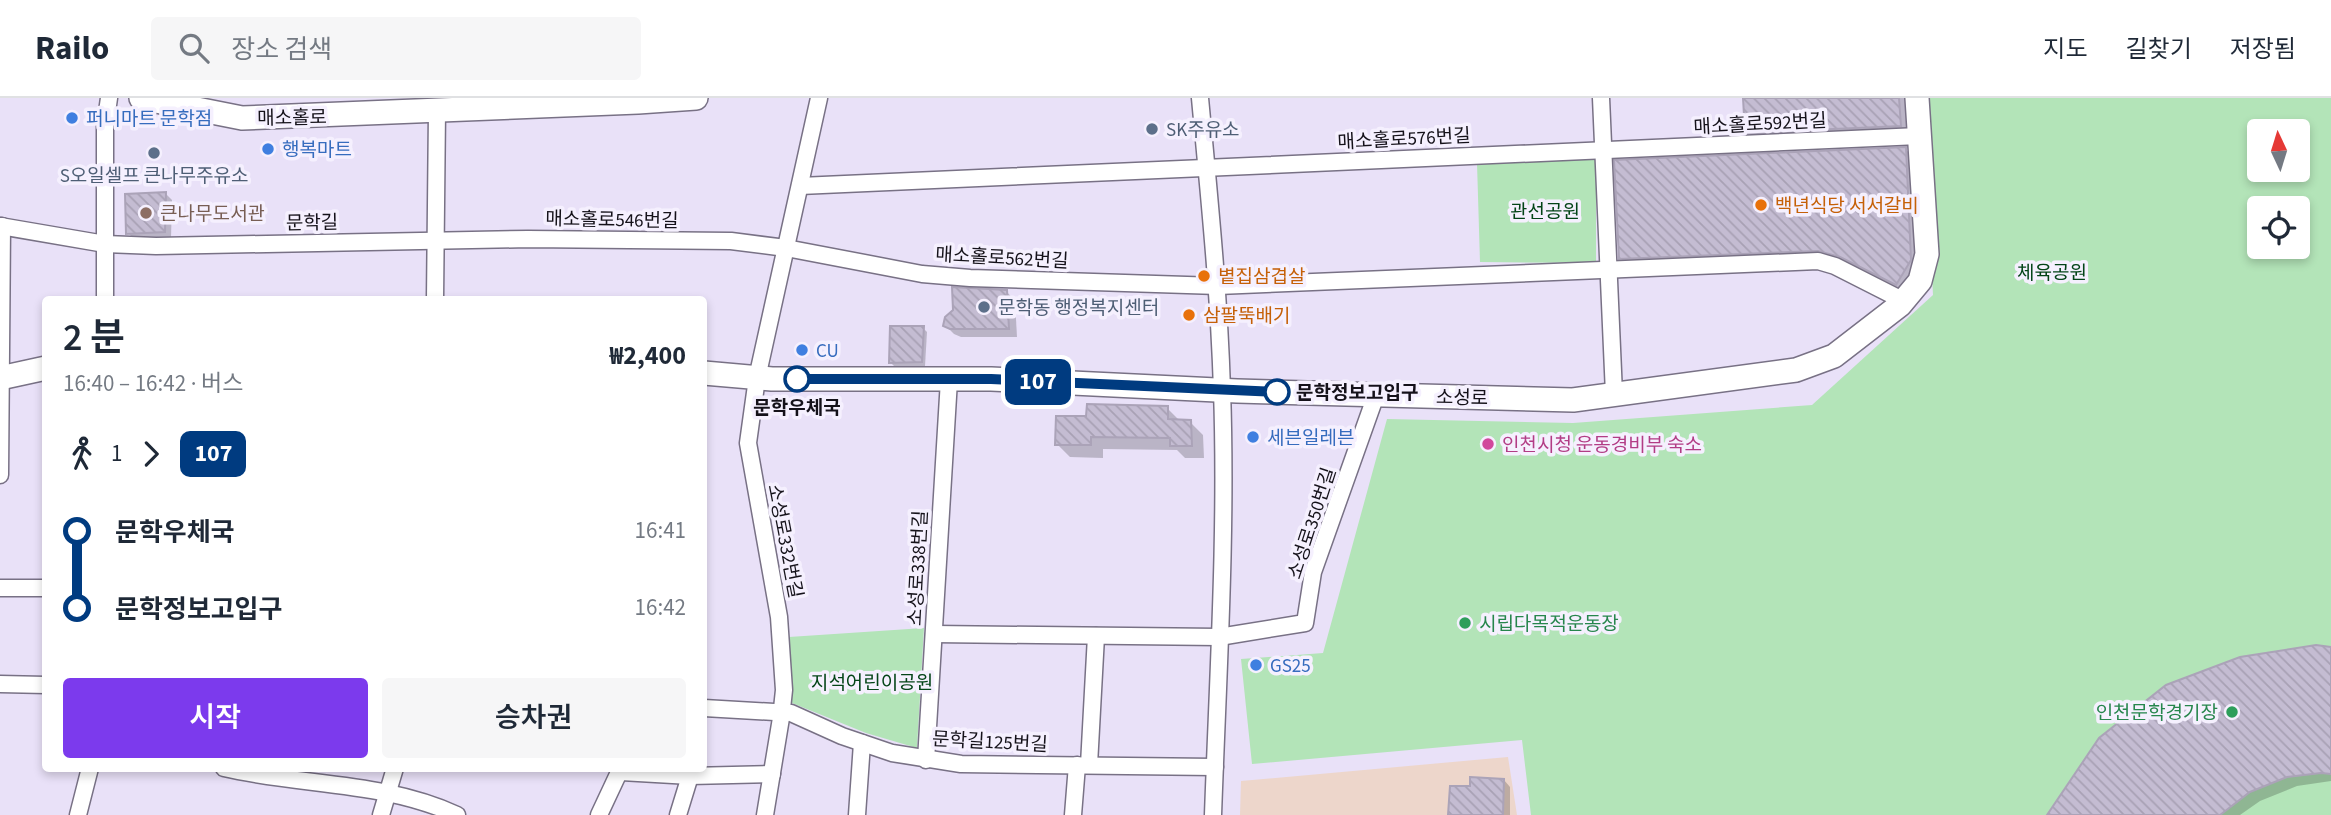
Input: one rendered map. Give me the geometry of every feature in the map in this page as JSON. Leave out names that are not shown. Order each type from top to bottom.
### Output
[{"type":"street","points":[[104,296],[105,126],[109,98]]},
{"type":"street","name":"매소홀로","points":[[142,98],[188,104],[242,118],[327,107],[437,111],[696,98]]},
{"type":"street","points":[[757,377],[820,98]]},
{"type":"street","points":[[1200,98],[1218,286],[1224,492],[1213,815]]},
{"type":"street","points":[[1601,98],[1614,394]]},
{"type":"street","name":"소성로","points":[[707,373],[757,377],[991,379],[1222,390],[1574,400],[1796,370],[1833,356],[1904,301],[1920,281],[1927,254],[1916,98]]},
{"type":"street","points":[[435,296],[437,111]]},
{"type":"street","name":"매소홀로592번길","points":[[1603,150],[1919,136]]},
{"type":"street","name":"매소홀로576번길","points":[[1206,168],[1603,150]]},
{"type":"street","points":[[800,186],[1206,168]]},
{"type":"street","points":[[0,475],[1,226]]},
{"type":"street","name":"문학길","points":[[1,226],[105,244],[156,246],[437,240]]},
{"type":"street","name":"매소홀로546번길","points":[[437,240],[718,241],[786,248]]},
{"type":"street","name":"매소홀로562번길","points":[[786,248],[922,274],[1218,286]]},
{"type":"street","points":[[1218,286],[1818,261],[1835,266],[1904,301]]},
{"type":"street","points":[[0,378],[42,369]]},
{"type":"street","name":"소성로332번길","points":[[757,377],[748,443],[779,617],[783,690],[782,713],[765,815]]},
{"type":"street","name":"소성로338번길","points":[[926,760],[949,380]]},
{"type":"street","name":"소성로350번길","points":[[934,634],[1219,637],[1305,623],[1313,572],[1377,395]]},
{"type":"street","points":[[0,588],[42,588]]},
{"type":"street","points":[[1073,815],[1083,765],[1096,636]]},
{"type":"street","points":[[0,684],[42,685]]},
{"type":"street","points":[[707,708],[782,713]]},
{"type":"street","name":"문학길125번길","points":[[782,713],[791,713],[892,753],[926,760],[961,764],[1215,767]]},
{"type":"street","points":[[858,815],[862,743]]},
{"type":"street","points":[[78,815],[89,772]]},
{"type":"street","points":[[239,772],[409,797],[457,815]]},
{"type":"street","points":[[381,815],[394,772]]},
{"type":"street","points":[[599,815],[620,772]]},
{"type":"street","points":[[649,772],[690,775],[772,774]]},
{"type":"street","points":[[678,815],[690,775]]},
{"type":"shaded area","points":[[1508,757],[1517,815],[1240,815],[1241,781]]},
{"type":"green space","name":"인천문학경기장","points":[[1923,98],[2331,98],[2331,815],[1531,815],[1522,740],[1252,764],[1241,659],[1323,653],[1387,419],[1573,423],[1812,405],[1933,295]]},
{"type":"green space","name":"관선공원","points":[[1596,158],[1596,263],[1480,262],[1477,163]]},
{"type":"green space","name":"지석어린이공원","points":[[924,628],[917,748],[866,733],[792,703],[789,637]]},
{"type":"building","points":[[1743,98],[1899,98],[1901,126],[1745,133]]},
{"type":"building","name":"백년식당 서서갈비","points":[[1906,147],[1911,260],[1896,285],[1840,257],[1818,251],[1619,259],[1614,160]]},
{"type":"building","name":"큰나무도서관","points":[[166,192],[165,232],[126,234],[125,194]]},
{"type":"building","points":[[952,287],[1007,290],[1009,329],[950,329],[943,326],[945,317],[953,310]]},
{"type":"building","points":[[890,326],[924,326],[922,362],[889,363]]},
{"type":"building","points":[[1087,404],[1168,406],[1168,419],[1191,420],[1192,446],[1170,446],[1170,438],[1091,437],[1091,445],[1055,445],[1056,416],[1086,416]]},
{"type":"building","name":"인천문학경기장","points":[[2316,645],[2331,647],[2331,774],[2287,777],[2250,792],[2220,815],[2047,815],[2099,738],[2166,685],[2240,657]]},
{"type":"building","points":[[1470,777],[1504,779],[1503,815],[1448,815],[1450,786],[1470,786]]},
{"type":"bus line","name":"107","points":[[797,379],[991,379],[1277,392]]},
{"type":"place","name":"퍼니마트 문학점","points":[[72,118]]},
{"type":"place","name":"SK주유소","points":[[1152,129]]},
{"type":"place","name":"행복마트","points":[[268,149]]},
{"type":"place","name":"S오일셀프 큰나무주유소","points":[[154,153]]},
{"type":"place","name":"백년식당 서서갈비","points":[[1761,205]]},
{"type":"place","name":"큰나무도서관","points":[[146,213]]},
{"type":"place","name":"볕집삼겹살","points":[[1204,276]]},
{"type":"place","name":"문학동 행정복지센터","points":[[984,307]]},
{"type":"place","name":"삼팔뚝배기","points":[[1189,315]]},
{"type":"place","name":"CU","points":[[802,350]]},
{"type":"place","name":"문학우체국","points":[[797,379]]},
{"type":"place","name":"문학정보고입구","points":[[1277,392]]},
{"type":"place","name":"세븐일레븐","points":[[1253,437]]},
{"type":"place","name":"인천시청 운동경비부 숙소","points":[[1488,444]]},
{"type":"place","name":"시립다목적운동장","points":[[1465,623]]},
{"type":"place","name":"GS25","points":[[1256,665]]},
{"type":"place","name":"인천문학경기장","points":[[2232,712]]},
{"type":"park label","name":"체육공원","points":[[2052,272]]}]
